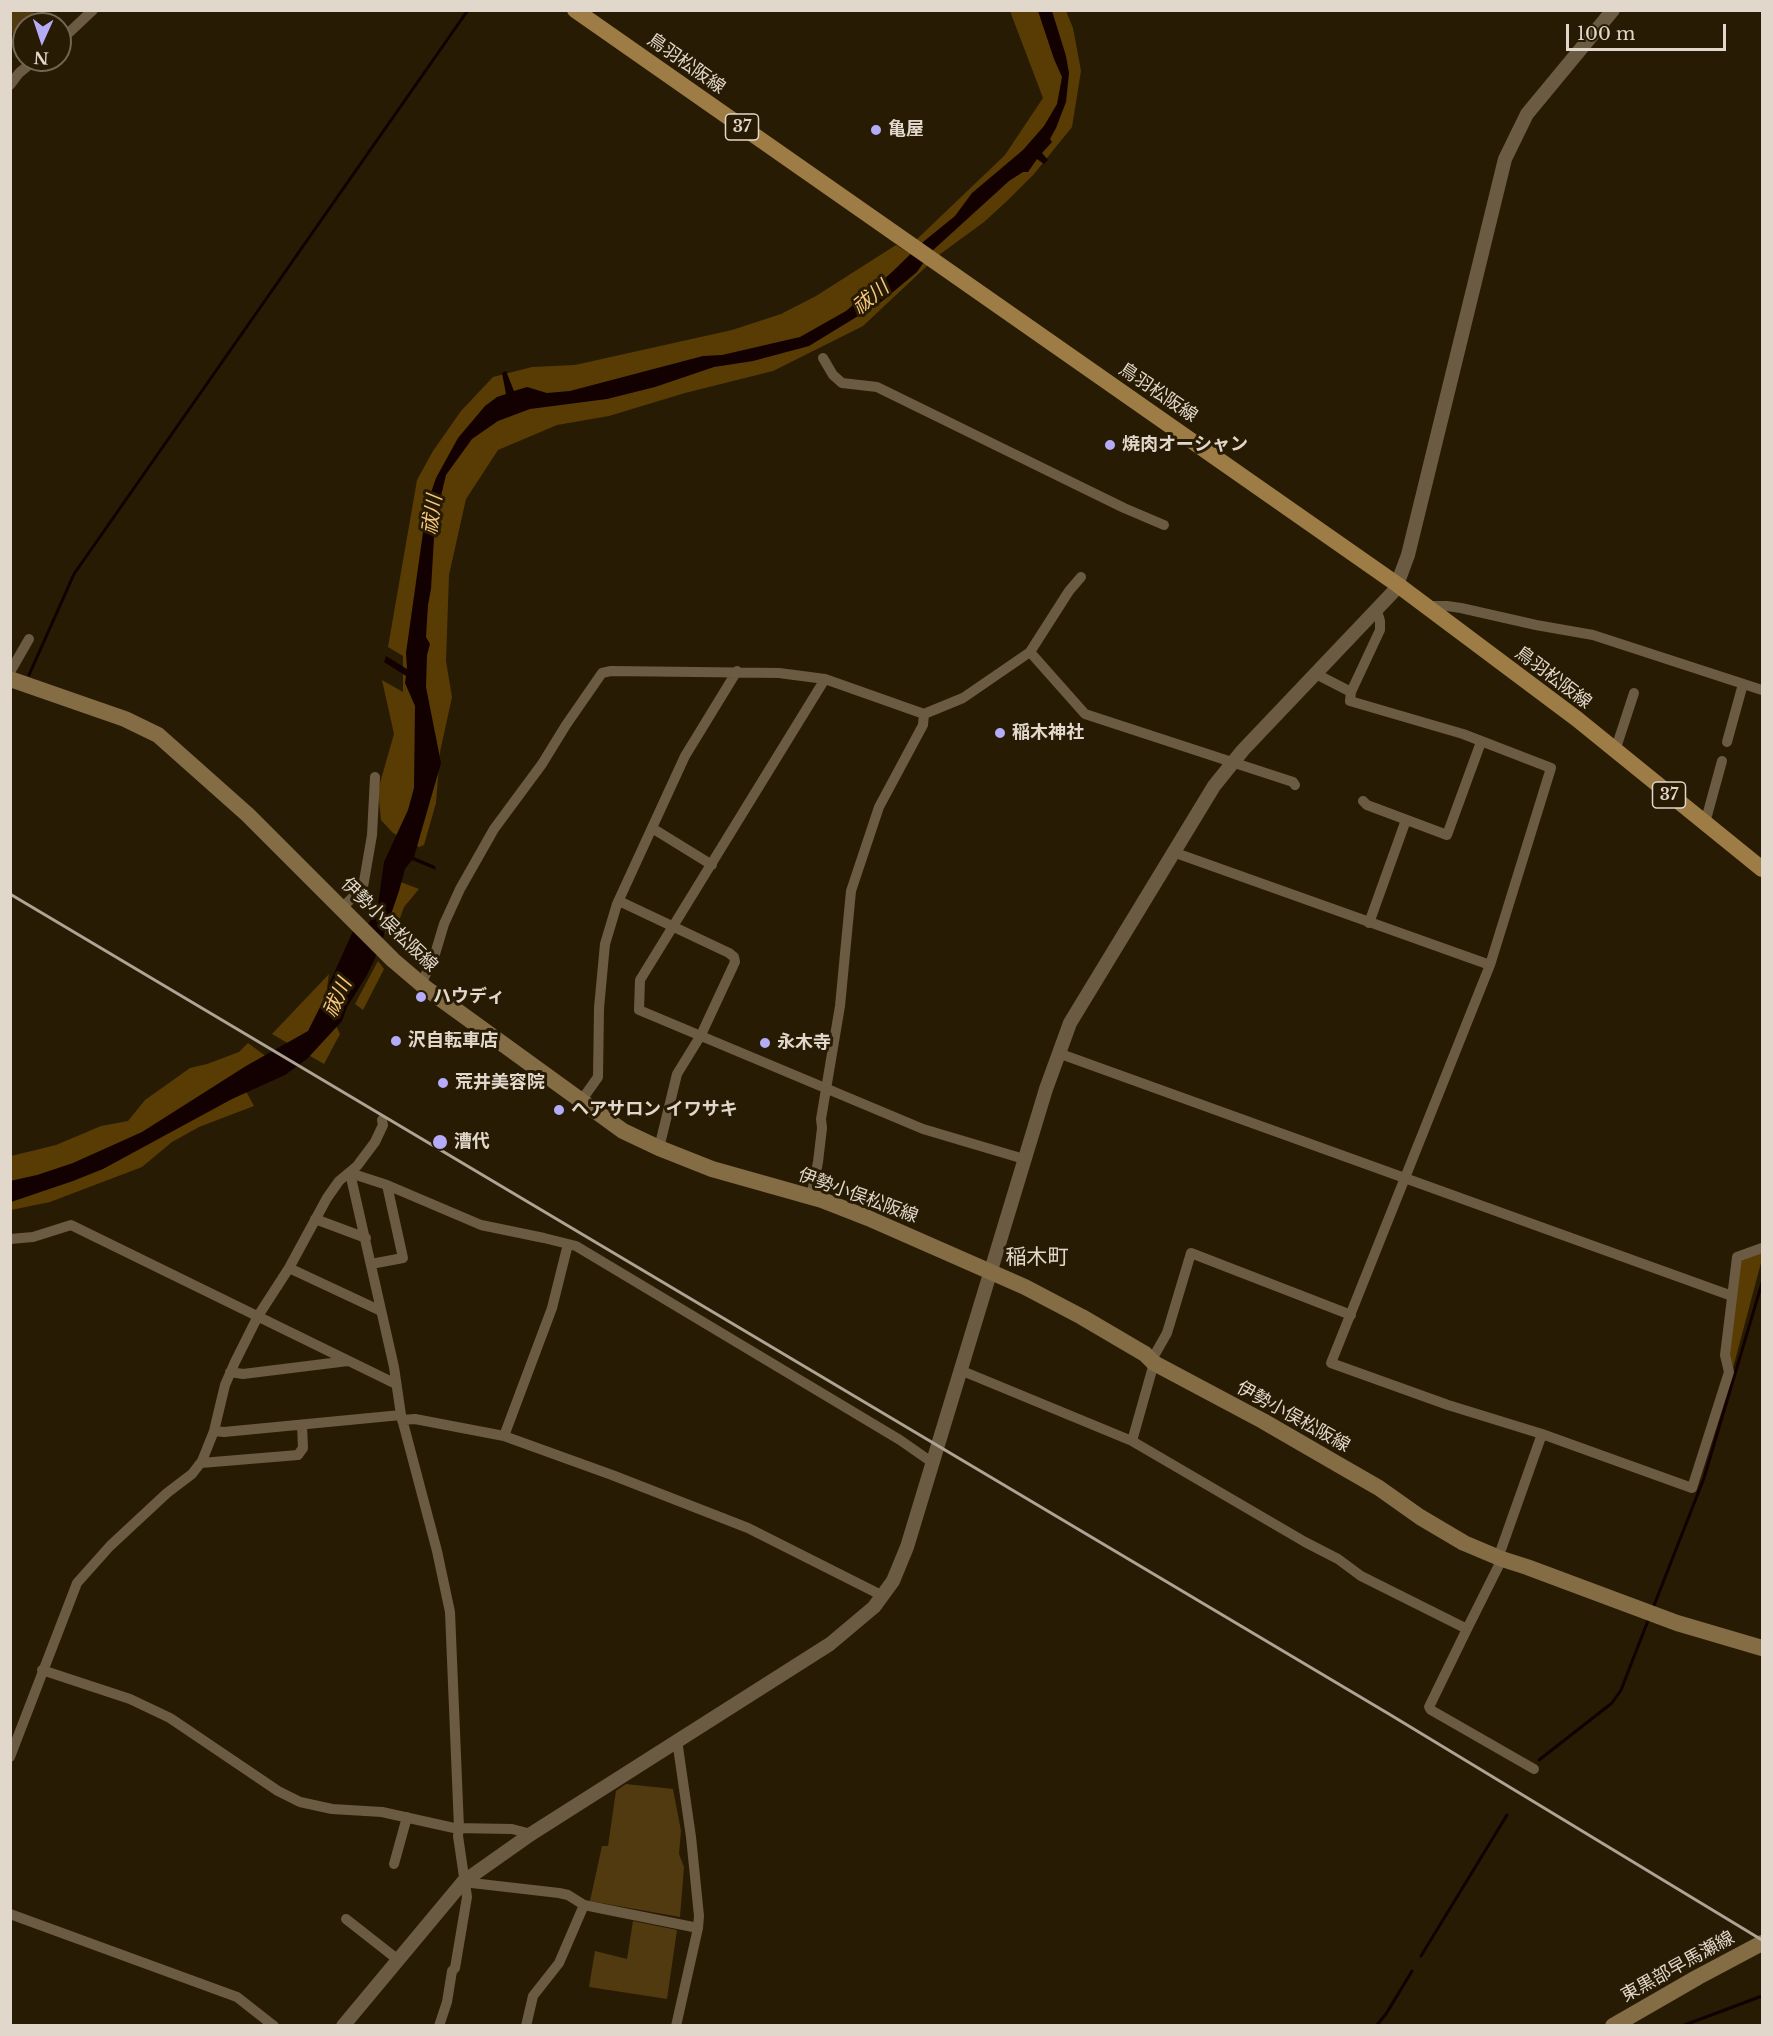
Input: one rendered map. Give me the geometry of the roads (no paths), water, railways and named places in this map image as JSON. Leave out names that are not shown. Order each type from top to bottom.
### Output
[{"type":"main road","name":"鳥羽松阪線","points":[[575,10],[1398,585],[1615,751],[1762,869]]},
{"type":"main road","name":"伊勢小俣松阪線","points":[[10,678],[125,719],[158,735],[243,810],[393,960],[420,983],[455,1011],[623,1131],[659,1148],[727,1174],[811,1197],[892,1227],[991,1272],[1082,1317],[1145,1354],[1152,1361],[1362,1478],[1443,1532],[1500,1558],[1677,1623],[1762,1648]]},
{"type":"main road","name":"東黒部早馬瀬線","points":[[1613,2025],[1762,1943]]},
{"type":"street","points":[[72,30],[93,10]]},
{"type":"street","points":[[343,2025],[463,1882],[531,1834],[830,1644],[864,1617],[893,1581],[903,1558],[933,1462],[1024,1158],[1070,1023],[1214,786],[1232,762],[1377,611],[1398,585],[1416,523],[1504,159],[1527,114],[1613,10]]},
{"type":"street","points":[[10,85],[20,72]]},
{"type":"street","points":[[823,358],[833,375],[842,382],[877,387],[1124,508],[1164,525]]},
{"type":"street","points":[[420,983],[435,954],[444,924],[460,889],[484,847],[602,673],[610,671],[737,671],[779,673],[825,679],[924,714],[963,698],[1030,652],[1081,576]]},
{"type":"street","points":[[1426,606],[1454,607],[1593,635],[1762,690]]},
{"type":"street","points":[[1377,611],[1380,630],[1351,692],[1350,701],[1415,722],[1438,726],[1551,768],[1490,965],[1331,1363],[1448,1405],[1542,1434],[1692,1488],[1729,1372],[1725,1355],[1737,1257],[1762,1248]]},
{"type":"street","points":[[10,672],[28,639]]},
{"type":"street","points":[[1030,652],[1085,714],[1293,782],[1295,785]]},
{"type":"street","points":[[581,1101],[598,1077],[599,1008],[605,944],[619,901],[685,756],[737,671]]},
{"type":"street","points":[[1316,674],[1351,692]]},
{"type":"street","points":[[825,679],[640,980],[639,1010],[923,1129],[1024,1158]]},
{"type":"street","points":[[1727,742],[1743,684]]},
{"type":"street","points":[[1615,751],[1634,693]]},
{"type":"street","points":[[811,1197],[821,1139],[821,1119],[840,1006],[851,891],[879,807],[923,724],[924,714]]},
{"type":"street","points":[[1363,801],[1367,805],[1447,835],[1482,742]]},
{"type":"street","points":[[1705,823],[1722,761]]},
{"type":"street","points":[[343,910],[363,887],[372,836],[375,777]]},
{"type":"street","points":[[1369,923],[1406,820]]},
{"type":"street","points":[[652,828],[712,865]]},
{"type":"street","points":[[1173,852],[1490,965]]},
{"type":"street","points":[[619,901],[734,957],[735,962],[701,1035],[678,1074],[659,1148]]},
{"type":"street","points":[[1058,1053],[1732,1296]]},
{"type":"street","points":[[10,1757],[77,1583],[110,1546],[167,1493],[192,1474],[201,1463],[214,1431],[230,1372],[258,1316],[339,1181],[367,1155],[383,1125],[382,1120]]},
{"type":"street","points":[[350,1173],[387,1185],[480,1225],[568,1244],[585,1251],[933,1462]]},
{"type":"street","points":[[350,1173],[366,1238],[401,1418],[437,1551],[450,1612],[458,1836],[467,1897],[455,1968],[452,1971],[447,2002],[439,2025]]},
{"type":"street","points":[[371,1264],[403,1258],[387,1185]]},
{"type":"street","points":[[315,1218],[366,1238]]},
{"type":"street","points":[[10,1239],[33,1237],[71,1225],[396,1384]]},
{"type":"street","points":[[504,1436],[548,1319],[568,1244]]},
{"type":"street","points":[[1132,1441],[1152,1361],[1167,1333],[1191,1253],[1351,1315]]},
{"type":"street","points":[[288,1268],[381,1311]]},
{"type":"street","points":[[230,1372],[243,1374],[348,1361]]},
{"type":"street","points":[[960,1370],[1132,1441],[1338,1559],[1361,1576],[1467,1629]]},
{"type":"street","points":[[214,1431],[401,1418],[504,1436],[748,1528],[883,1596]]},
{"type":"street","points":[[201,1463],[298,1455],[303,1449],[302,1425]]},
{"type":"street","points":[[1534,1769],[1429,1707],[1500,1558],[1542,1434]]},
{"type":"street","points":[[42,1670],[130,1699],[170,1718],[278,1791],[300,1802],[323,1808],[382,1812],[459,1828],[512,1829],[531,1834]]},
{"type":"street","points":[[676,2025],[699,1916],[691,1837],[677,1740]]},
{"type":"street","points":[[394,1864],[407,1817]]},
{"type":"street","points":[[463,1882],[559,1893],[568,1895],[584,1905],[698,1928]]},
{"type":"street","points":[[526,2025],[533,1996],[559,1963],[584,1905]]},
{"type":"street","points":[[10,1914],[237,1997],[274,2025]]},
{"type":"street","points":[[346,1919],[398,1959]]},
{"type":"water","name":"祓川","points":[[1038,11],[1052,11],[1069,73],[1066,102],[1050,139],[1052,142],[1042,153],[1048,160],[1044,164],[1037,159],[1028,172],[1023,172],[1009,181],[931,252],[917,272],[881,302],[809,346],[753,361],[714,367],[655,387],[607,399],[530,409],[498,421],[472,439],[446,475],[435,521],[426,637],[430,644],[427,655],[426,687],[441,763],[414,857],[435,866],[436,870],[412,860],[405,869],[378,952],[367,975],[347,1007],[342,1021],[307,1059],[285,1075],[232,1099],[103,1169],[11,1202],[10,1181],[73,1163],[142,1132],[246,1066],[308,1031],[354,929],[369,923],[378,905],[384,862],[408,810],[414,788],[415,706],[405,683],[406,676],[384,662],[386,656],[407,669],[406,653],[427,504],[436,478],[458,438],[485,406],[497,397],[506,394],[502,373],[506,371],[514,391],[527,387],[547,393],[570,391],[703,356],[722,355],[800,337],[846,311],[955,216],[972,193],[1023,150],[1044,126],[1057,104],[1062,77]]},
{"type":"waterway","points":[[29,675],[74,574],[468,10]]},
{"type":"waterway","points":[[1653,1608],[1704,1478],[1762,1283]]},
{"type":"waterway","points":[[1539,1760],[1612,1703],[1621,1690],[1649,1618]]},
{"type":"waterway","points":[[1421,1956],[1507,1815]]},
{"type":"waterway","points":[[1376,2026],[1412,1971]]},
{"type":"waterway","points":[[1682,2026],[1762,1996]]},
{"type":"railway","points":[[10,894],[1389,1714],[1762,1940]]},
{"type":"place","name":"亀屋","points":[[876,130]]},
{"type":"place","name":"焼肉オーシャン","points":[[1110,445]]},
{"type":"place","name":"稲木神社","points":[[1000,733]]},
{"type":"place","name":"ハウディ","points":[[421,997]]},
{"type":"place","name":"沢自転車店","points":[[396,1041]]},
{"type":"place","name":"永木寺","points":[[765,1043]]},
{"type":"place","name":"荒井美容院","points":[[443,1083]]},
{"type":"place","name":"ヘアサロン イワサキ","points":[[559,1110]]},
{"type":"place","name":"漕代","points":[[440,1142]]},
{"type":"district","name":"稲木町","points":[[1037,1258]]}]
